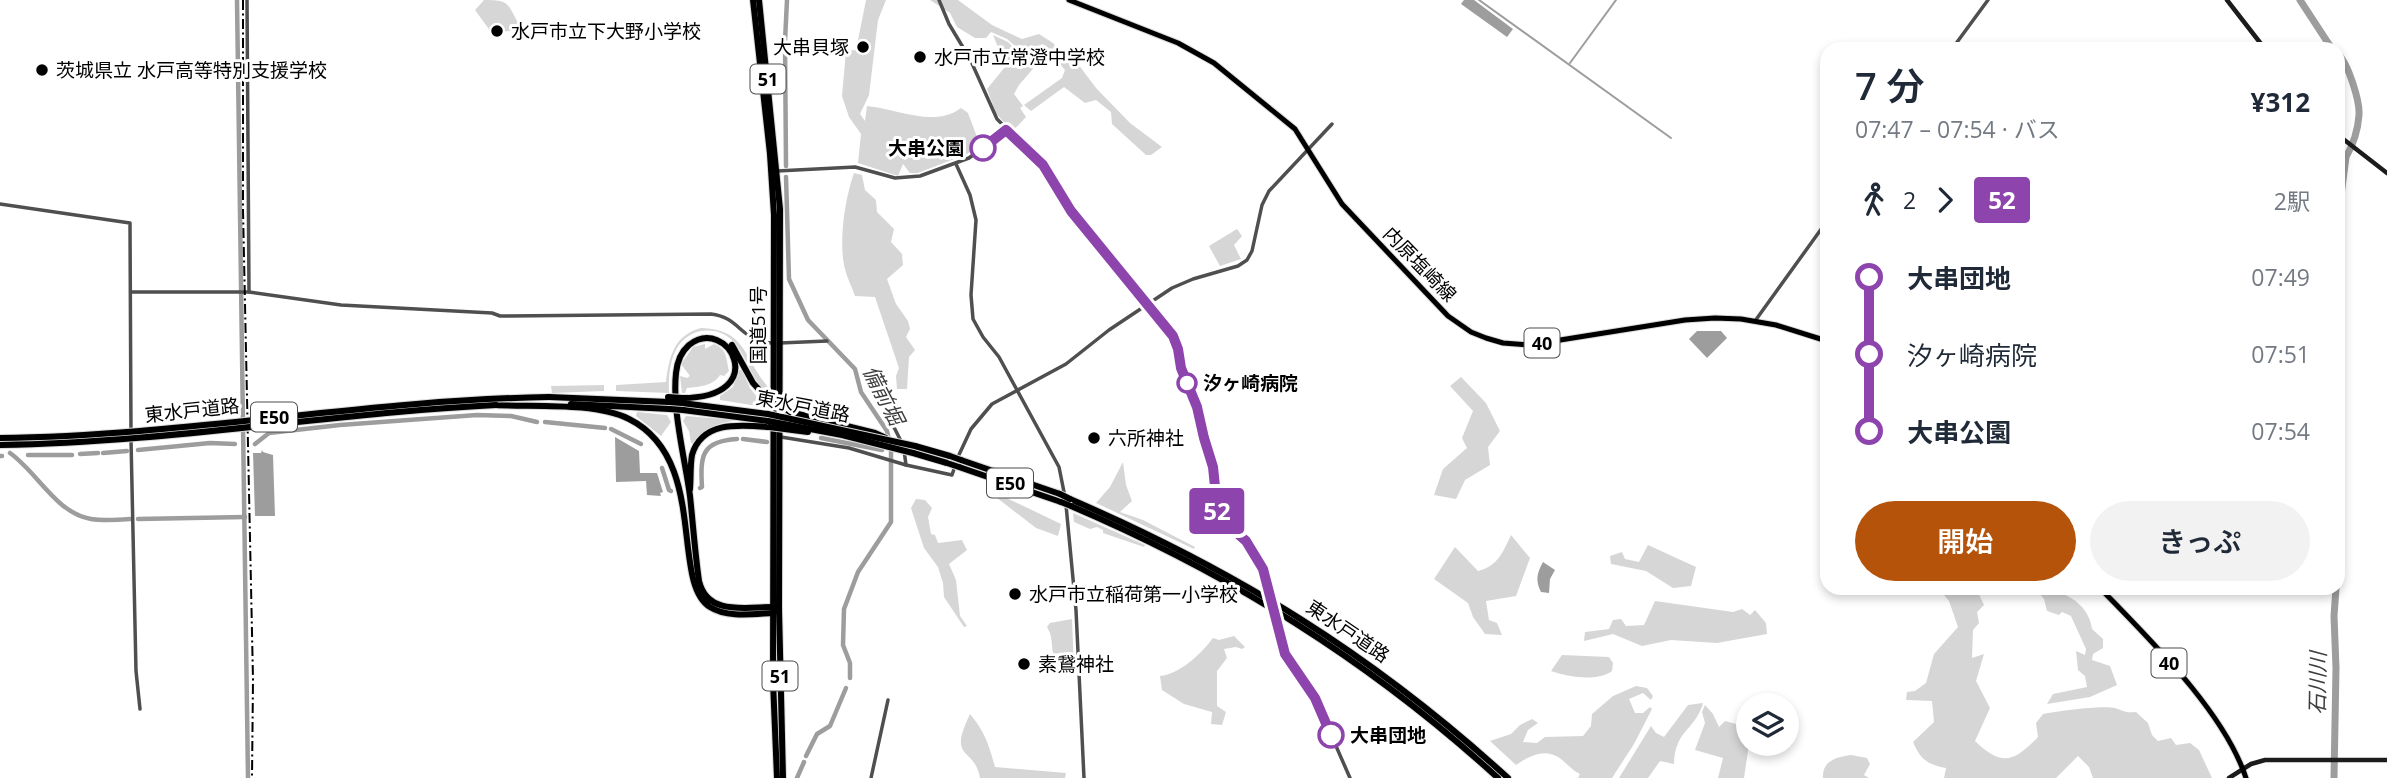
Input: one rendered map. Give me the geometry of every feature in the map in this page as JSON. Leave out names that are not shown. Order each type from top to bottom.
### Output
[{"type":"highway","name":"国道51号","points":[[752,0],[781,171]]},
{"type":"highway","name":"国道51号","points":[[759,0],[781,171],[773,714],[777,778]]},
{"type":"highway","points":[[683,503],[673,366],[682,346],[691,338],[700,335],[716,336],[725,340],[737,352],[753,383],[766,397],[794,413],[874,433],[891,440]]},
{"type":"highway","points":[[669,403],[682,404],[711,396],[728,385],[735,363],[726,345],[714,339],[701,339],[686,348],[678,363],[676,394],[690,493],[699,581],[705,595],[723,607],[775,610]]},
{"type":"highway","name":"東水戸道路","points":[[0,445],[134,438],[405,410],[548,403],[584,397],[682,404],[914,449]]},
{"type":"highway","points":[[548,403],[621,415],[638,424],[656,440],[667,455],[683,503],[694,583],[702,600],[710,608],[723,612],[775,610]]},
{"type":"highway","name":"東水戸道路","points":[[0,438],[181,428],[405,404],[669,403]]},
{"type":"highway","points":[[690,493],[693,453],[705,435],[725,426],[768,421]]},
{"type":"highway","name":"東水戸道路","points":[[768,421],[891,440],[1061,498],[1180,549],[1298,616],[1399,686],[1508,778]]},
{"type":"highway","name":"東水戸道路","points":[[1070,502],[1176,554],[1294,621],[1395,691],[1498,778]]},
{"type":"highway","name":"国道51号","points":[[775,610],[783,778]]},
{"type":"main road","name":"内原塩崎線","points":[[1069,0],[1195,51],[1288,122],[1309,148],[1329,186],[1354,217],[1448,316],[1478,335],[1503,343],[1529,345],[1693,319],[1726,318],[1755,321],[1820,339]]},
{"type":"main road","points":[[2227,0],[2260,42]]},
{"type":"main road","points":[[2345,141],[2387,173]]},
{"type":"main road","name":"40","points":[[2106,595],[2198,696],[2243,768],[2246,778]]},
{"type":"main road","points":[[2229,778],[2243,768],[2265,760],[2387,760]]},
{"type":"street","points":[[247,0],[249,292]]},
{"type":"street","points":[[939,0],[948,24],[970,58],[992,110],[1006,130],[1043,165],[1071,211],[1177,343],[1181,368],[1197,407],[1213,467],[1218,516],[1246,541],[1263,569],[1270,590]]},
{"type":"street","points":[[1957,42],[1988,0]]},
{"type":"street","points":[[777,437],[849,449],[952,475],[966,437],[976,420],[992,404],[1066,364],[1147,304],[1182,283],[1231,269],[1247,260],[1255,244],[1266,197],[1332,124]]},
{"type":"street","points":[[781,171],[855,167],[895,178],[908,178],[956,164],[973,156],[1006,130]]},
{"type":"street","points":[[956,164],[970,195],[976,220],[971,295],[973,319],[999,357],[1059,467],[1065,489],[1076,610],[1084,778]]},
{"type":"street","points":[[0,204],[130,223],[131,455],[136,671],[140,709]]},
{"type":"street","points":[[1755,321],[1820,231]]},
{"type":"street","points":[[132,292],[249,292],[341,305],[492,313],[500,316],[717,315],[733,322],[757,342],[827,341]]},
{"type":"street","points":[[877,394],[902,444],[906,465]]},
{"type":"street","points":[[1278,619],[1287,659],[1315,698],[1350,778]]},
{"type":"street","points":[[871,778],[888,700]]},
{"type":"shaded area","points":[[484,0],[498,1],[509,6],[518,23],[511,31],[491,32],[475,10]]},
{"type":"shaded area","points":[[866,0],[886,0],[878,20],[869,95],[860,114],[865,121],[867,106],[928,117],[951,114],[961,108],[968,113],[980,145],[967,154],[918,173],[910,173],[903,164],[898,176],[858,163],[861,134],[849,117],[842,96],[846,51],[856,50]]},
{"type":"shaded area","points":[[930,0],[958,0],[992,25],[1022,39],[1039,34],[1053,43],[1065,59],[1078,64],[1096,88],[1130,123],[1162,147],[1151,155],[1146,155],[1112,124],[1111,112],[1096,100],[1085,103],[1064,87],[1031,111],[1024,105],[1062,78],[1065,70],[1043,44],[1022,52],[1007,39],[991,32],[986,38],[975,38],[957,27],[950,13]]},
{"type":"shaded area","points":[[1464,0],[1474,0],[1513,29],[1507,37],[1461,4]]},
{"type":"shaded area","points":[[993,35],[1008,42],[1023,57],[1034,56],[1038,63],[1014,94],[1023,106],[1020,108],[1026,117],[1012,132],[996,113],[987,89],[1009,62],[1000,52]]},
{"type":"shaded area","points":[[854,173],[862,175],[865,190],[876,200],[877,212],[894,229],[891,242],[902,254],[903,265],[887,279],[896,304],[908,321],[910,329],[906,337],[915,350],[909,357],[907,389],[897,389],[896,376],[899,368],[875,297],[855,296],[845,269],[842,247],[844,221]]},
{"type":"shaded area","points":[[1237,229],[1242,236],[1234,245],[1241,259],[1220,266],[1209,246]]},
{"type":"shaded area","points":[[701,328],[716,330],[736,340],[768,387],[764,391],[741,351],[729,337],[705,330],[691,334],[678,347],[671,364],[669,393],[616,391],[616,385],[666,382],[674,348],[685,336]]},
{"type":"shaded area","points":[[1697,331],[1721,331],[1727,338],[1707,358],[1689,339]]},
{"type":"shaded area","points":[[705,344],[705,349],[714,344],[721,348],[729,371],[710,384],[687,388],[685,393],[682,393],[680,376],[690,376],[681,364],[693,347]]},
{"type":"shaded area","points":[[739,370],[742,370],[750,388],[761,402],[757,406],[720,400],[720,396],[733,387]]},
{"type":"shaded area","points":[[1461,377],[1486,403],[1500,431],[1488,447],[1490,465],[1465,480],[1456,499],[1434,495],[1443,469],[1467,448],[1462,438],[1473,411],[1450,386]]},
{"type":"shaded area","points":[[604,385],[604,391],[552,393],[551,386]]},
{"type":"shaded area","points":[[637,412],[667,415],[671,422],[661,436],[636,416]]},
{"type":"shaded area","points":[[686,416],[736,420],[707,430],[691,443],[689,431],[683,421]]},
{"type":"shaded area","points":[[615,437],[639,451],[640,473],[657,473],[663,492],[660,493],[661,496],[647,495],[646,481],[616,482]]},
{"type":"shaded area","points":[[262,450],[273,455],[275,516],[255,516],[253,453],[261,453]]},
{"type":"shaded area","points":[[1123,462],[1126,485],[1132,501],[1120,512],[1143,520],[1195,547],[1194,549],[1096,503],[1110,487]]},
{"type":"shaded area","points":[[988,489],[1061,524],[1058,536],[1036,528]]},
{"type":"shaded area","points":[[916,499],[925,500],[932,508],[928,517],[931,534],[935,535],[938,543],[962,540],[967,550],[949,564],[956,580],[960,616],[967,626],[964,627],[944,597],[938,567],[924,548],[911,508]]},
{"type":"shaded area","points":[[1073,513],[1145,545],[1144,547],[1103,533],[1103,530],[1097,527],[1090,529],[1074,522]]},
{"type":"shaded area","points":[[1511,535],[1530,558],[1516,596],[1486,601],[1489,620],[1497,623],[1502,635],[1485,634],[1473,617],[1468,603],[1434,579],[1455,547],[1478,571],[1495,562]]},
{"type":"shaded area","points":[[1648,545],[1696,567],[1691,586],[1673,588],[1646,571],[1611,564],[1610,556],[1622,552],[1625,559],[1639,562]]},
{"type":"shaded area","points":[[1543,562],[1555,570],[1550,579],[1549,593],[1541,592],[1537,580]]},
{"type":"shaded area","points":[[1944,595],[1979,595],[1984,605],[1977,612],[1979,623],[1973,630],[1972,658],[1984,654],[1976,681],[1990,708],[1975,741],[1984,749],[2000,758],[2015,756],[2038,737],[2036,723],[2043,714],[2109,707],[2136,712],[2148,723],[2152,735],[2158,741],[2171,738],[2176,745],[2190,743],[2199,750],[2212,778],[2093,778],[2089,767],[2078,756],[2056,778],[1944,778],[1946,768],[1925,760],[1913,742],[1934,722],[1932,701],[1906,700],[1907,692],[1915,691],[1926,683],[1934,654],[1958,627],[1949,601]]},
{"type":"shaded area","points":[[2041,595],[2065,595],[2085,611],[2092,629],[2103,639],[2103,648],[2093,654],[2092,660],[2110,666],[2117,685],[2090,697],[2047,704],[2053,694],[2087,687],[2085,676],[2078,670],[2076,651],[2085,655],[2086,649],[2071,616],[2047,611]]},
{"type":"shaded area","points":[[1655,601],[1733,612],[1742,609],[1750,615],[1755,610],[1766,623],[1767,634],[1717,643],[1671,640],[1642,646],[1613,634],[1584,641],[1585,632],[1609,629],[1613,620],[1621,619],[1626,626],[1644,625]]},
{"type":"shaded area","points":[[1072,619],[1074,669],[1066,670],[1053,654],[1047,627],[1050,623]]},
{"type":"shaded area","points":[[1234,636],[1245,647],[1224,649],[1227,658],[1217,671],[1217,706],[1226,712],[1222,725],[1211,724],[1212,712],[1184,704],[1162,690],[1160,676],[1190,662],[1213,638],[1219,640]]},
{"type":"shaded area","points":[[1562,655],[1609,657],[1613,663],[1612,671],[1599,676],[1574,677],[1551,671]]},
{"type":"shaded area","points":[[1636,686],[1647,688],[1653,696],[1651,700],[1643,693],[1629,699],[1635,713],[1643,713],[1650,707],[1652,709],[1612,778],[1578,778],[1580,774],[1558,757],[1547,753],[1541,753],[1516,765],[1490,741],[1511,734],[1532,719],[1538,723],[1528,730],[1523,742],[1537,743],[1545,737],[1583,736],[1591,726],[1592,714],[1613,696]]},
{"type":"shaded area","points":[[1703,703],[1678,744],[1674,764],[1660,761],[1648,778],[1619,778],[1651,726],[1656,733],[1664,737],[1688,705]]},
{"type":"shaded area","points":[[1705,705],[1719,727],[1725,721],[1736,724],[1736,756],[1747,756],[1744,778],[1718,778],[1723,758],[1695,750],[1705,723],[1702,712]]},
{"type":"shaded area","points":[[970,714],[986,739],[995,767],[1066,773],[1065,778],[980,778],[973,761],[961,747]]},
{"type":"shaded area","points":[[1851,755],[1867,758],[1870,764],[1864,775],[1869,778],[1823,778],[1827,764]]},
{"type":"waterway","points":[[237,0],[248,778]]},
{"type":"waterway","name":"備前堀","points":[[786,166],[787,0]]},
{"type":"waterway","points":[[1479,0],[1671,138]]},
{"type":"waterway","points":[[1570,63],[1616,0]]},
{"type":"waterway","name":"石川川","points":[[2300,0],[2327,42]]},
{"type":"waterway","name":"石川川","points":[[2345,64],[2358,101],[2359,115],[2355,137],[2345,165]]},
{"type":"waterway","name":"備前堀","points":[[786,177],[789,279],[808,320],[855,369],[861,392],[887,431],[891,450],[891,522],[858,572],[844,609],[843,645],[850,663],[850,678]]},
{"type":"waterway","points":[[255,444],[269,433],[340,425],[477,415],[511,416],[537,422]]},
{"type":"waterway","points":[[545,422],[605,428]]},
{"type":"waterway","points":[[611,429],[641,444]]},
{"type":"waterway","points":[[821,438],[882,450]]},
{"type":"waterway","points":[[700,488],[706,452],[716,443],[737,439]]},
{"type":"waterway","points":[[743,439],[767,442]]},
{"type":"waterway","points":[[138,450],[210,443],[235,444]]},
{"type":"waterway","points":[[103,453],[127,451]]},
{"type":"waterway","points":[[10,453],[68,509],[91,519],[130,519]]},
{"type":"waterway","points":[[80,454],[98,453]]},
{"type":"waterway","points":[[28,455],[72,455]]},
{"type":"waterway","points":[[662,468],[671,491]]},
{"type":"waterway","points":[[138,519],[245,517]]},
{"type":"waterway","name":"石川川","points":[[2334,778],[2336,595]]},
{"type":"waterway","name":"備前堀","points":[[806,756],[817,734],[830,726],[846,688]]},
{"type":"waterway","name":"備前堀","points":[[797,778],[804,762]]},
{"type":"railway","points":[[243,0],[243,210],[253,679],[252,778]]},
{"type":"bus line","name":"52","points":[[983,148],[1006,130],[1033,154],[1048,172],[1071,211],[1173,336],[1177,343],[1181,368],[1197,407],[1215,474],[1218,516],[1246,541],[1263,569],[1287,659],[1315,698],[1331,735]]},
{"type":"place","name":"水戸市立下大野小学校","points":[[497,31]]},
{"type":"place","name":"大串貝塚","points":[[863,47]]},
{"type":"place","name":"水戸市立常澄中学校","points":[[920,57]]},
{"type":"place","name":"茨城県立 水戸高等特別支援学校","points":[[42,70]]},
{"type":"place","name":"大串公園","points":[[983,148]]},
{"type":"place","name":"汐ヶ崎病院","points":[[1187,383]]},
{"type":"place","name":"六所神社","points":[[1094,438]]},
{"type":"place","name":"水戸市立稲荷第一小学校","points":[[1015,594]]},
{"type":"place","name":"素鵞神社","points":[[1024,664]]},
{"type":"place","name":"大串団地","points":[[1331,735]]}]
